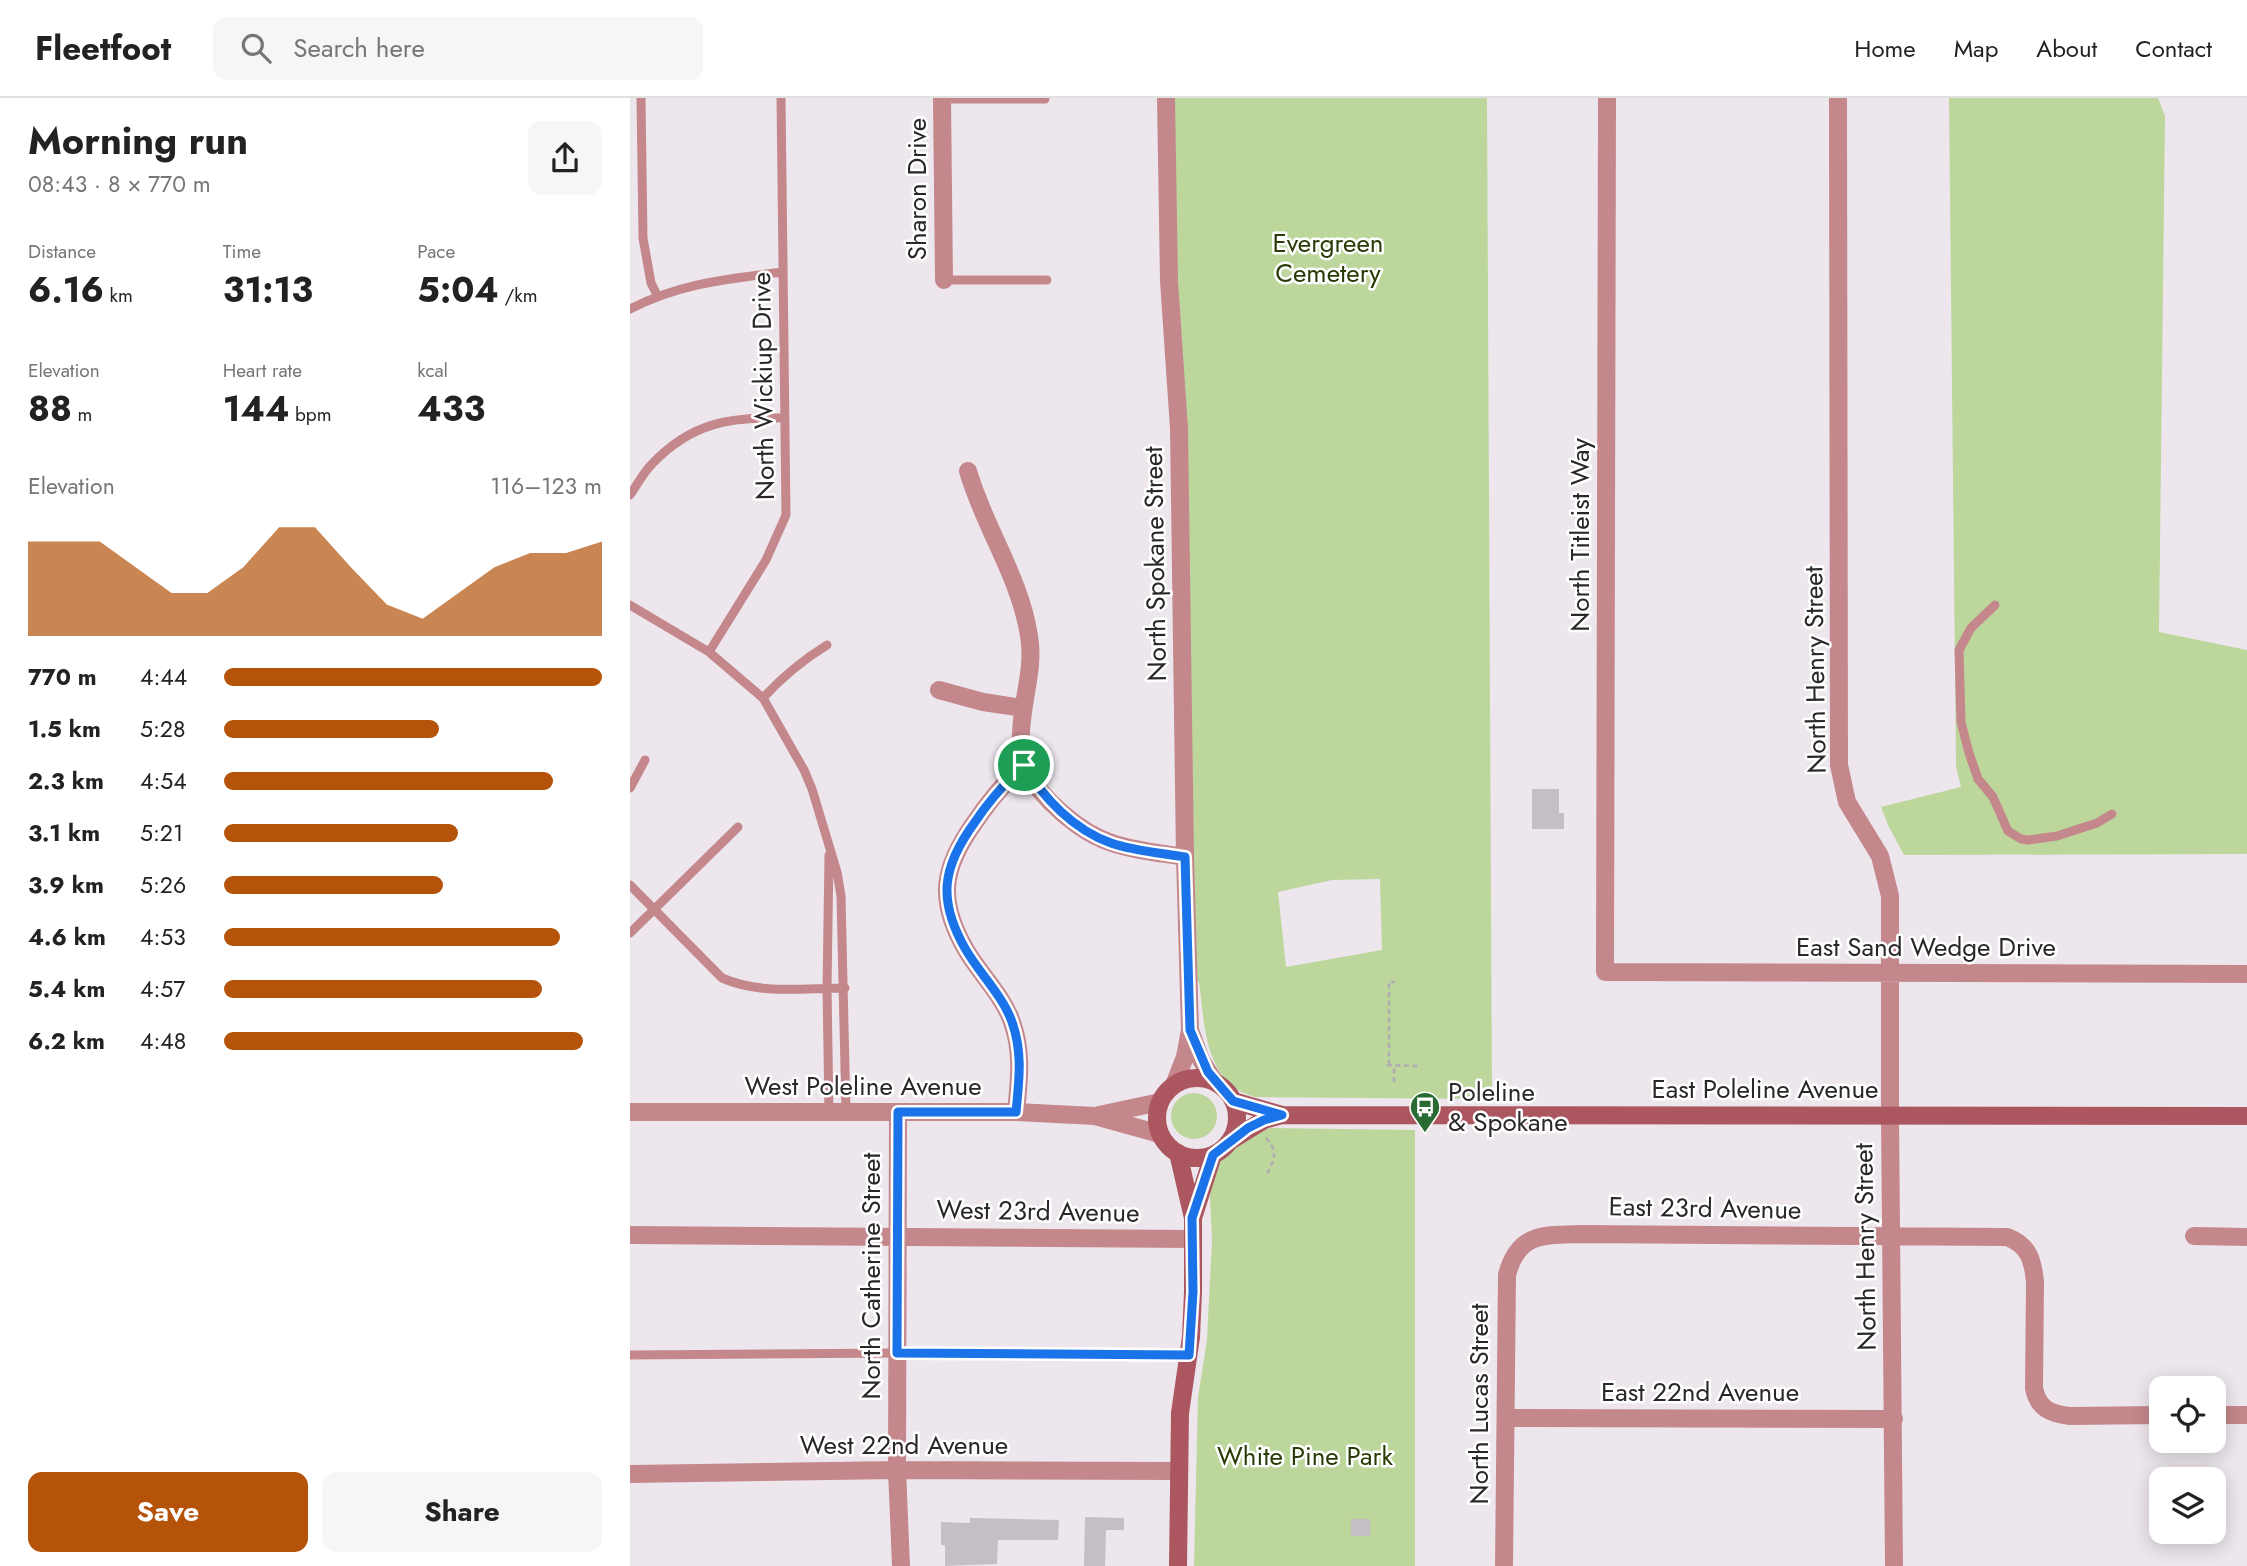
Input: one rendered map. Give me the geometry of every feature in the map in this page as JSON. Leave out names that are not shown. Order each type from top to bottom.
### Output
[{"type":"main road","points":[[1194,1078],[1215,1082],[1226,1090],[1237,1115],[1236,1128],[1230,1141],[1213,1155],[1195,1158],[1178,1153],[1167,1145],[1160,1134],[1157,1124],[1160,1102],[1174,1085],[1194,1078]]},
{"type":"main road","name":"East Poleline Avenue","points":[[1233,1101],[1282,1115]]},
{"type":"main road","name":"East Poleline Avenue","points":[[1230,1141],[1264,1120],[1282,1115],[2247,1116]]},
{"type":"main road","points":[[1178,1153],[1192,1218],[1193,1239],[1193,1303],[1189,1355],[1180,1413],[1178,1566]]},
{"type":"main road","points":[[1192,1218],[1213,1155]]},
{"type":"street","name":"North Spokane Street","points":[[1166,98],[1169,281],[1179,429],[1190,1030],[1185,1057],[1174,1085]]},
{"type":"street","name":"North Titleist Way","points":[[1605,972],[1607,98]]},
{"type":"street","name":"North Henry Street","points":[[1838,98],[1839,765],[1847,802],[1880,856],[1890,896],[1894,1566]]},
{"type":"street","name":"Sharon Drive","points":[[942,99],[944,280]]},
{"type":"street","points":[[968,471],[1015,583],[1029,633],[1031,661],[1021,737],[1024,765],[1035,785],[1069,819],[1091,834],[1113,844],[1185,857]]},
{"type":"street","points":[[939,690],[983,702],[1023,708]]},
{"type":"street","points":[[1016,1112],[1021,1067],[1017,1040],[1006,1010],[954,928],[948,909],[947,888],[957,846],[983,810],[1024,765]]},
{"type":"street","name":"East Sand Wedge Drive","points":[[1605,972],[2247,974]]},
{"type":"street","name":"North Spokane Street","points":[[1190,1030],[1201,1060],[1215,1082]]},
{"type":"street","name":"West Poleline Avenue","points":[[1095,1116],[1160,1102]]},
{"type":"street","name":"West Poleline Avenue","points":[[630,1112],[1016,1112],[1095,1116],[1160,1134]]},
{"type":"street","name":"North Catherine Street","points":[[898,1112],[897,1470],[901,1566]]},
{"type":"street","name":"West 23rd Avenue","points":[[630,1234],[1193,1239]]},
{"type":"street","name":"East 23rd Avenue","points":[[1521,1246],[1532,1239],[1548,1235],[1582,1234],[2007,1237],[2016,1240],[2025,1248],[2033,1264],[2036,1398],[2048,1411],[2070,1416],[2149,1416]]},
{"type":"street","points":[[2194,1236],[2247,1237]]},
{"type":"street","name":"North Lucas Street","points":[[1504,1566],[1507,1275],[1521,1246]]},
{"type":"street","points":[[2226,1415],[2247,1415]]},
{"type":"street","name":"East 22nd Avenue","points":[[1506,1418],[1894,1419]]},
{"type":"street","name":"West 22nd Avenue","points":[[630,1474],[897,1470],[1178,1471]]},
{"type":"lane","points":[[641,98],[643,238],[649,272],[657,295]]},
{"type":"lane","name":"North Wickiup Drive","points":[[709,652],[766,560],[786,515],[781,98]]},
{"type":"lane","points":[[942,99],[1045,99]]},
{"type":"lane","points":[[630,309],[657,295],[690,285],[783,272]]},
{"type":"lane","points":[[944,280],[1047,280]]},
{"type":"lane","points":[[630,495],[652,465],[684,438],[706,426],[745,417],[785,418]]},
{"type":"lane","points":[[630,605],[709,652],[762,698],[812,789],[841,896],[845,988],[838,1112]]},
{"type":"lane","points":[[1995,605],[1971,628],[1959,650],[1961,722],[1978,779],[1993,797],[2008,831],[2021,839],[2057,836],[2097,823],[2112,814]]},
{"type":"lane","points":[[762,698],[781,678],[827,645]]},
{"type":"lane","points":[[630,788],[645,760]]},
{"type":"lane","points":[[630,933],[738,827]]},
{"type":"lane","points":[[829,846],[827,988],[838,1112]]},
{"type":"lane","points":[[630,885],[722,978],[740,986],[757,989],[845,988]]},
{"type":"lane","points":[[630,1355],[1189,1355]]},
{"type":"path","points":[[1395,982],[1389,982],[1388,1065],[1418,1066]]},
{"type":"path","points":[[1394,1065],[1394,1082]]},
{"type":"path","points":[[1262,1132],[1275,1154],[1267,1174]]},
{"type":"green space","name":"Evergreen Cemetery","points":[[1166,98],[1487,98],[1492,1099],[1255,1097],[1238,1090],[1216,1066],[1206,1034],[1199,982],[1190,982]],"holes":[[[1380,879],[1382,950],[1286,967],[1278,892],[1332,880]]]},
{"type":"green space","points":[[1949,98],[2158,98],[2165,116],[2159,632],[2247,650],[2247,854],[1904,855],[1888,825],[1881,807],[1961,787],[1956,767]]},
{"type":"green space","points":[[1194,1093],[1210,1100],[1217,1116],[1210,1132],[1194,1139],[1178,1132],[1171,1116],[1178,1100]]},
{"type":"green space","name":"White Pine Park","points":[[1270,1128],[1415,1130],[1415,1566],[1194,1566],[1198,1397],[1207,1340],[1212,1175],[1229,1148],[1256,1131]]},
{"type":"building","points":[[1532,789],[1559,789],[1559,813],[1564,813],[1564,829],[1532,829]]},
{"type":"building","points":[[1085,1517],[1124,1518],[1124,1530],[1106,1530],[1105,1566],[1084,1566]]},
{"type":"building","points":[[970,1518],[1059,1520],[1058,1540],[998,1540],[997,1564],[945,1566],[941,1522],[970,1523]]},
{"type":"building","points":[[1351,1519],[1370,1519],[1370,1536],[1351,1536]]},
{"type":"place","name":"Poleline & Spokane","points":[[1425,1134]]},
{"type":"route","points":[[1024,765],[1035,785],[1056,807],[1091,834],[1113,844],[1185,857],[1190,1030],[1208,1072],[1233,1101],[1282,1115],[1248,1128],[1213,1155],[1192,1218],[1193,1292],[1189,1355],[897,1353],[898,1112],[1016,1112],[1021,1067],[1011,1020],[954,928],[950,919],[947,888],[957,846],[983,810],[1024,765]]}]
